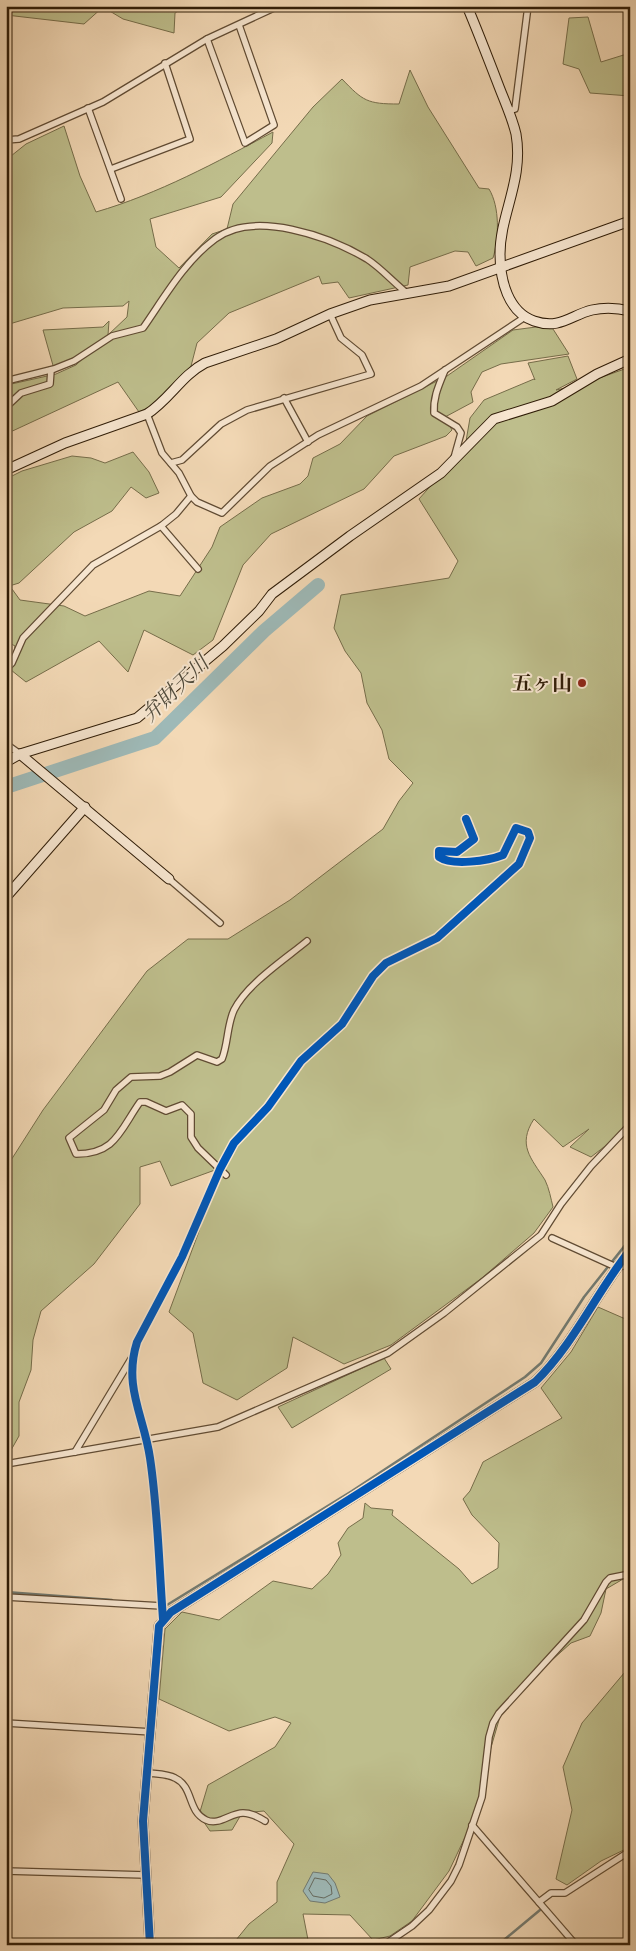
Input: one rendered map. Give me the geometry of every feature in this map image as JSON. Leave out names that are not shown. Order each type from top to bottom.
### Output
[{"type":"street","points":[[6,140],[19,139],[103,102],[207,39],[278,6]]},
{"type":"street","points":[[467,6],[516,134],[518,158],[500,253],[510,301],[525,317],[536,322],[554,324],[570,320],[590,310],[607,308],[630,311]]},
{"type":"street","points":[[508,111],[515,109],[528,6]]},
{"type":"street","points":[[207,39],[245,142],[274,125],[239,25]]},
{"type":"street","points":[[111,169],[190,139],[165,63]]},
{"type":"street","points":[[88,108],[121,199]]},
{"type":"street","points":[[6,470],[64,443],[147,414],[156,408],[196,368],[276,339],[330,314],[370,300],[449,286],[502,269],[630,221]]},
{"type":"street","points":[[6,381],[51,370],[74,361],[112,336],[143,328],[182,272],[214,239],[249,227],[294,229],[317,234],[369,260],[408,294]]},
{"type":"street","points":[[171,463],[182,460],[221,424],[247,410],[371,374],[362,355],[341,338],[330,314]]},
{"type":"street","points":[[147,414],[162,453],[179,472],[191,496],[197,502],[222,514],[270,466],[308,442],[421,386],[525,317]]},
{"type":"street","points":[[6,762],[20,754],[137,718],[200,667],[259,611],[272,594],[350,536],[441,473],[494,419],[552,401],[597,374],[630,359]]},
{"type":"street","points":[[6,407],[21,393],[50,384],[52,379],[51,370]]},
{"type":"street","points":[[445,370],[437,388],[434,414],[457,427],[461,433],[453,460]]},
{"type":"street","points":[[284,398],[308,442]]},
{"type":"street","points":[[6,669],[12,663],[23,638],[93,565],[161,526],[176,514],[191,496]]},
{"type":"street","points":[[161,526],[198,569]]},
{"type":"street","points":[[6,744],[84,807],[220,923]]},
{"type":"street","points":[[6,897],[84,807]]},
{"type":"street","points":[[75,1452],[133,1358],[138,1342],[182,1257],[220,1169],[234,1143],[268,1107],[301,1061],[342,1024],[373,976],[386,963],[437,938],[518,864],[530,838],[528,832],[516,828],[503,855],[494,858],[454,862],[439,857],[440,851],[457,852],[474,839],[466,819]]},
{"type":"street","points":[[226,1175],[198,1148],[191,1137],[191,1114],[182,1105],[166,1111],[146,1102],[140,1102],[114,1142],[100,1151],[76,1154],[69,1138],[104,1110],[116,1090],[131,1077],[160,1076],[197,1055],[204,1056],[210,1061],[217,1062],[222,1059],[233,1011],[261,979],[307,941]]},
{"type":"street","points":[[6,1468],[9,1463],[218,1427],[388,1353],[444,1313],[540,1235],[561,1204],[591,1166],[630,1125]]},
{"type":"street","points":[[552,1238],[616,1267],[630,1265]]},
{"type":"street","points":[[150,1945],[143,1821],[152,1732],[159,1626],[163,1619],[180,1606],[535,1382],[556,1362],[616,1267],[630,1250]]},
{"type":"street","points":[[133,1358],[132,1388],[147,1440],[155,1499],[163,1619]]},
{"type":"street","points":[[384,1945],[412,1926],[439,1897],[459,1865],[482,1797],[489,1737],[499,1713],[584,1620],[606,1582],[610,1578],[630,1574]]},
{"type":"street","points":[[6,1597],[162,1606]]},
{"type":"street","points":[[6,1723],[152,1732]]},
{"type":"street","points":[[148,1773],[174,1777],[186,1785],[193,1809],[206,1820],[220,1821],[242,1813],[252,1814],[265,1821]]},
{"type":"street","points":[[472,1825],[576,1945]]},
{"type":"street","points":[[539,1902],[552,1893],[565,1893],[630,1851]]},
{"type":"street","points":[[6,1871],[146,1875]]},
{"type":"green space","points":[[6,6],[186,6],[175,13],[174,33],[123,19],[103,7],[84,24],[6,15]]},
{"type":"green space","points":[[588,17],[601,62],[630,53],[630,96],[590,93],[579,69],[563,64],[569,18]]},
{"type":"green space","points":[[410,70],[428,107],[479,188],[489,189],[493,196],[497,223],[493,258],[476,266],[468,252],[455,251],[410,267],[408,285],[349,298],[338,282],[322,284],[319,276],[229,313],[197,343],[190,370],[158,403],[139,412],[118,382],[6,434],[7,385],[56,374],[76,365],[93,349],[54,369],[43,330],[103,327],[109,321],[108,335],[127,317],[129,301],[123,306],[63,308],[6,325],[6,160],[26,144],[64,126],[80,176],[96,212],[164,187],[209,166],[273,132],[272,143],[221,197],[150,219],[156,247],[179,268],[212,234],[227,229],[233,204],[313,107],[342,79],[366,100],[399,104]]},
{"type":"green space","points":[[536,327],[553,329],[569,354],[501,364],[482,372],[471,392],[473,402],[445,417],[452,430],[446,436],[394,456],[364,489],[271,534],[243,565],[213,640],[193,655],[144,630],[128,672],[99,641],[26,682],[11,670],[15,646],[6,641],[6,588],[12,589],[20,600],[64,606],[85,616],[149,591],[180,596],[212,547],[220,527],[262,498],[300,484],[308,476],[313,458],[340,444],[367,416],[447,376],[513,330]]},
{"type":"green space","points":[[568,356],[577,379],[556,390],[580,385],[630,367],[630,1122],[626,1130],[591,1157],[570,1147],[589,1129],[563,1147],[534,1119],[529,1128],[526,1144],[531,1158],[545,1180],[553,1207],[534,1233],[482,1278],[391,1345],[344,1364],[293,1337],[287,1368],[237,1400],[203,1383],[193,1333],[169,1312],[198,1234],[218,1171],[211,1163],[215,1170],[171,1186],[160,1161],[140,1167],[140,1204],[94,1264],[41,1311],[33,1340],[31,1370],[19,1402],[19,1436],[6,1459],[6,1168],[43,1110],[147,971],[188,939],[228,939],[290,900],[383,829],[399,801],[413,783],[389,759],[382,730],[367,703],[361,673],[345,651],[334,628],[341,595],[449,578],[458,561],[419,499],[465,447],[470,418],[484,400],[535,380],[528,363]]},
{"type":"green space","points":[[133,452],[149,472],[159,493],[146,498],[131,487],[112,511],[74,532],[19,583],[6,587],[6,479],[22,471],[72,456],[91,458],[105,463]]},
{"type":"green space","points":[[598,1307],[630,1321],[630,1575],[606,1589],[601,1613],[590,1636],[571,1643],[504,1703],[487,1761],[476,1814],[449,1871],[412,1921],[390,1936],[373,1940],[350,1915],[303,1914],[309,1945],[232,1945],[249,1924],[277,1902],[277,1882],[294,1844],[264,1811],[242,1813],[232,1830],[210,1831],[199,1815],[208,1785],[275,1747],[291,1723],[275,1717],[229,1731],[159,1699],[165,1629],[182,1612],[219,1620],[273,1581],[312,1589],[328,1574],[341,1555],[338,1543],[348,1528],[363,1518],[365,1503],[371,1508],[393,1510],[392,1515],[459,1569],[472,1584],[498,1568],[499,1543],[472,1515],[463,1499],[470,1491],[483,1462],[562,1418],[541,1388],[571,1352]]},
{"type":"green space","points":[[384,1358],[391,1369],[292,1428],[278,1407]]},
{"type":"green space","points":[[630,1666],[630,1847],[601,1861],[567,1885],[556,1879],[572,1810],[563,1767],[582,1723]]},
{"type":"water","points":[[313,1872],[328,1874],[335,1883],[340,1897],[325,1903],[310,1901],[303,1891]]},
{"type":"waterway","name":"弁財天川","points":[[6,787],[155,738],[264,631],[318,585]]},
{"type":"waterway","points":[[162,1604],[167,1605],[352,1491],[525,1377],[541,1363],[584,1297],[630,1239]]},
{"type":"waterway","points":[[6,1592],[112,1600]]},
{"type":"waterway","points":[[498,1945],[540,1910]]},
{"type":"cycle path","points":[[163,1619],[153,1478],[147,1443],[133,1387],[133,1358],[137,1342],[182,1257],[220,1169],[234,1143],[268,1107],[301,1061],[342,1024],[373,976],[386,963],[437,938],[519,864],[530,838],[528,832],[516,828],[503,855],[470,862],[445,860],[439,857],[439,851],[457,852],[474,839],[466,819]]},
{"type":"cycle path","points":[[150,1945],[143,1821],[159,1626],[171,1612],[535,1382],[562,1351],[630,1250]]},
{"type":"place","name":"五ヶ山","points":[[582,683]]}]
